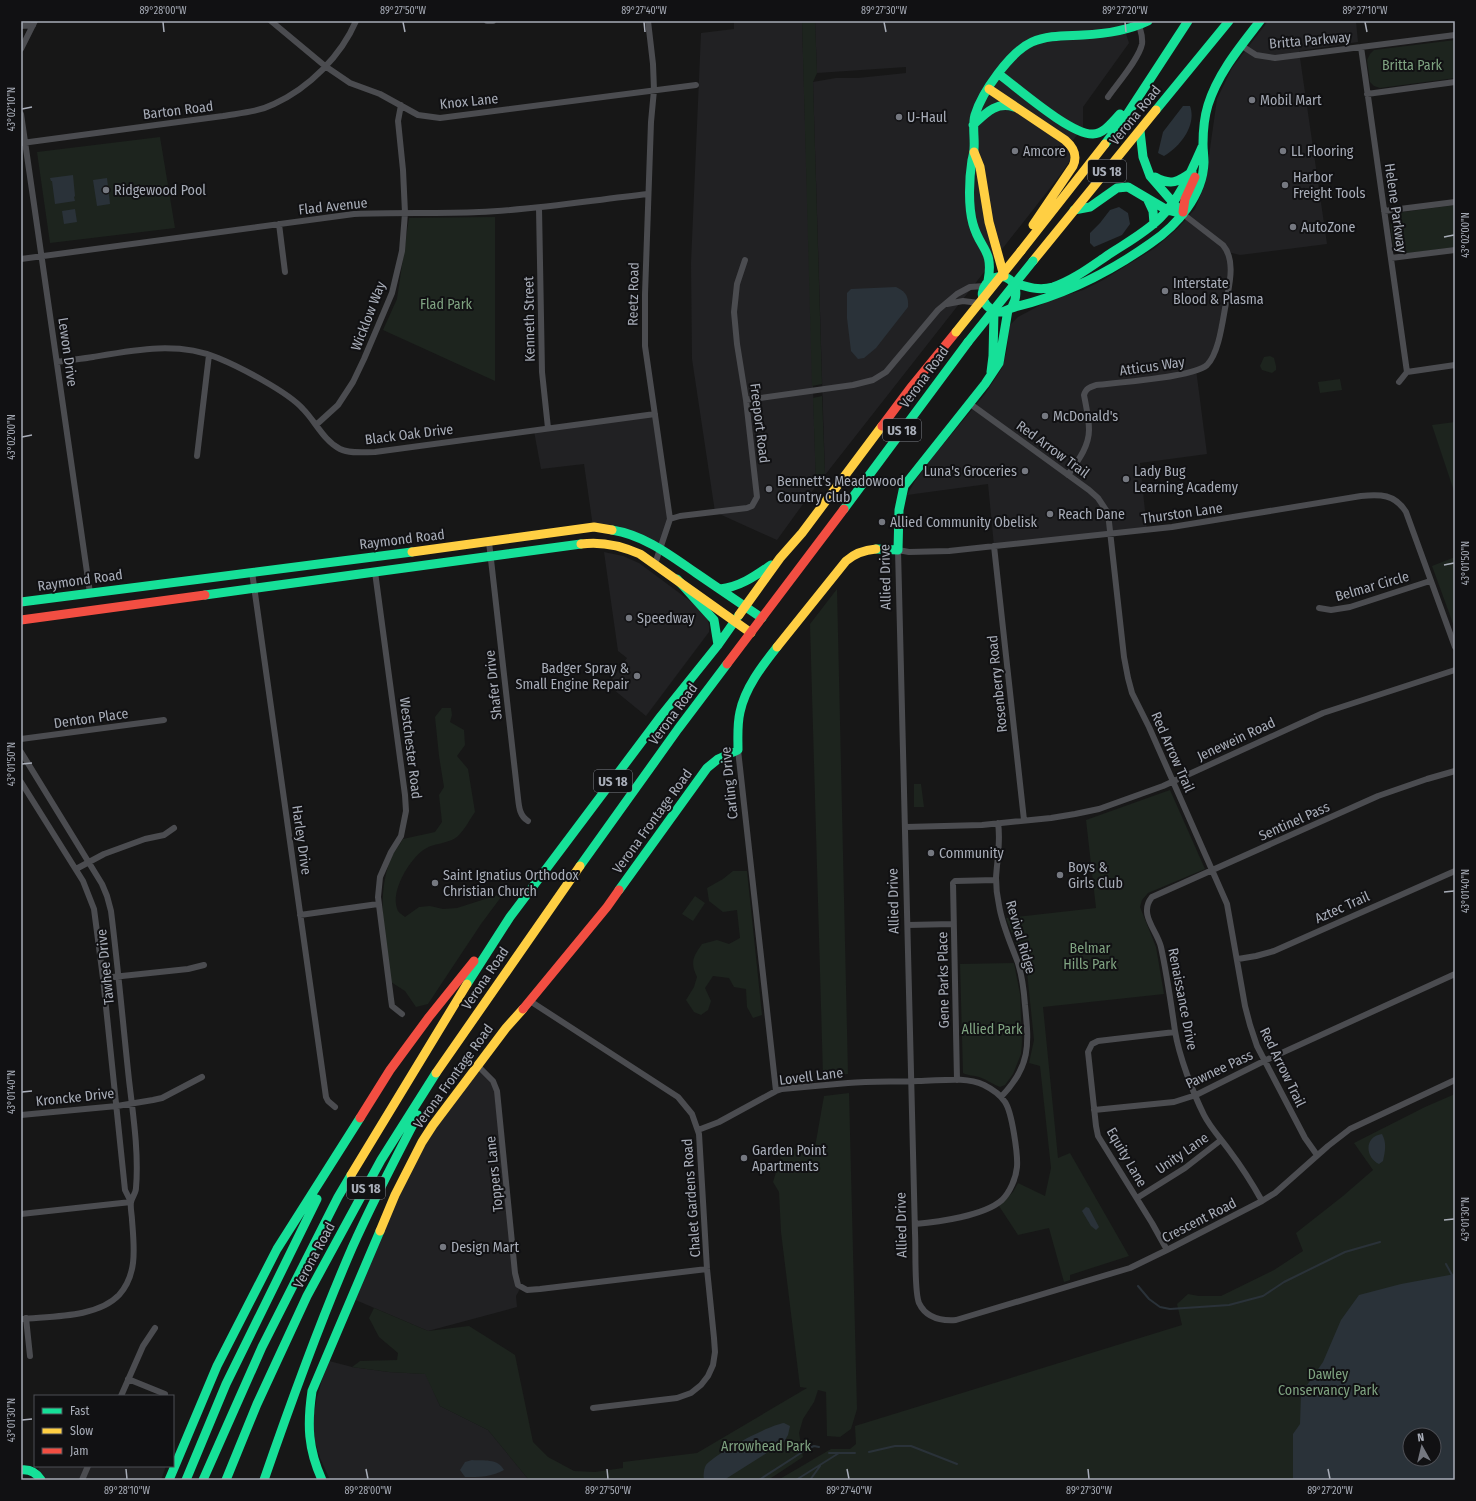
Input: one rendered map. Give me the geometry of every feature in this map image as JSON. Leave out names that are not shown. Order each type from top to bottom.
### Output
[{"type":"main road","points":[[1148,21],[1139,25],[1104,33],[1040,40],[1029,44],[1020,50],[989,89],[977,109],[973,125],[974,152],[972,161],[971,209],[973,225],[986,249],[990,262],[983,298],[985,304],[994,311],[999,312],[1026,304],[1099,275],[1152,242],[1183,214],[1193,199],[1200,183],[1204,163],[1203,146],[1208,106],[1216,84],[1260,21]]},
{"type":"main road","name":"Verona Road","points":[[203,1480],[262,1347],[338,1197],[422,1057],[510,917],[661,716],[718,645],[780,558],[802,533],[912,386],[1088,166],[1141,94],[1188,21]]},
{"type":"main road","name":"Verona Road","points":[[228,1480],[257,1404],[307,1296],[381,1160],[430,1081],[544,917],[678,729],[837,519],[968,342],[1074,210],[1230,21]]},
{"type":"main road","points":[[1000,75],[1050,112],[1085,133],[1093,134],[1100,132],[1141,94]]},
{"type":"main road","points":[[989,89],[1065,140],[1072,147],[1076,158],[1071,170],[1033,224],[1033,236]]},
{"type":"main road","points":[[973,125],[995,107],[1002,104],[1009,104],[1020,110]]},
{"type":"main road","points":[[1140,131],[1141,152],[1150,174],[1154,181],[1173,200],[1183,214]]},
{"type":"main road","points":[[986,284],[993,278],[1004,277],[1014,283],[1033,288],[1052,286],[1068,280],[1123,247],[1154,224],[1167,210],[1188,181],[1203,146]]},
{"type":"main road","points":[[974,152],[979,161],[989,223],[1001,259],[1004,277]]},
{"type":"main road","points":[[1183,214],[1185,199],[1194,178],[1196,162]]},
{"type":"main road","points":[[1150,174],[1166,183],[1174,183],[1192,172]]},
{"type":"main road","points":[[1074,210],[1090,207],[1117,188],[1128,187],[1167,210],[1183,214]]},
{"type":"main road","points":[[1147,198],[1153,210],[1154,224]]},
{"type":"main road","points":[[970,403],[999,363],[1010,309],[1018,298],[1018,293],[1014,283]]},
{"type":"main road","points":[[991,374],[994,356],[994,311]]},
{"type":"main road","name":"Allied Drive","points":[[898,550],[898,511],[900,497],[904,486],[970,403]]},
{"type":"main road","name":"Raymond Road","points":[[21,602],[489,542],[594,527],[625,532],[661,549],[762,618]]},
{"type":"main road","name":"Raymond Road","points":[[21,620],[601,543],[612,544],[640,554],[751,633]]},
{"type":"main road","name":"Carling Drive","points":[[738,750],[739,716],[743,700],[749,688],[772,654],[838,571],[851,557],[860,552],[881,549],[898,550]]},
{"type":"main road","points":[[720,589],[735,588],[751,579],[780,558]]},
{"type":"main road","points":[[677,579],[714,620],[718,645]]},
{"type":"main road","name":"Verona Frontage Road","points":[[322,1480],[314,1460],[309,1441],[308,1417],[312,1391],[404,1176],[432,1125],[476,1065],[607,907],[708,768],[718,759],[738,750]]},
{"type":"main road","points":[[169,1480],[218,1366],[277,1249],[344,1146],[390,1070],[429,1017],[510,917]]},
{"type":"main road","points":[[264,1480],[297,1385],[330,1299],[357,1236],[407,1134],[462,1036]]},
{"type":"main road","points":[[186,1480],[226,1384],[344,1146]]},
{"type":"main road","points":[[22,1469],[35,1473],[42,1480]]},
{"type":"street","name":"Knox Lane","points":[[271,21],[325,66],[350,83],[380,94],[418,115],[440,118],[696,85]]},
{"type":"street","name":"Barton Road","points":[[23,143],[252,112],[273,105],[294,94],[325,66],[342,47],[356,21]]},
{"type":"street","points":[[487,21],[493,21]]},
{"type":"street","name":"Reetz Road","points":[[648,21],[653,64],[654,90],[648,194],[644,327],[645,346],[670,519],[655,564]]},
{"type":"street","points":[[21,26],[34,23]]},
{"type":"street","points":[[21,49],[34,23]]},
{"type":"street","points":[[1108,97],[1133,62],[1140,49],[1142,37],[1139,25]]},
{"type":"street","name":"Britta Parkway","points":[[1242,46],[1256,55],[1275,58],[1455,35]]},
{"type":"street","name":"Helene Parkway","points":[[1361,47],[1407,372]]},
{"type":"street","points":[[1367,94],[1455,82]]},
{"type":"street","name":"Wicklow Way","points":[[316,425],[338,406],[353,382],[392,293],[402,251],[406,212],[404,170],[398,121],[400,105]]},
{"type":"street","name":"Lewon Drive","points":[[21,114],[23,143],[42,256],[56,362],[70,443],[90,593]]},
{"type":"street","name":"Flad Avenue","points":[[21,259],[354,214],[478,212],[539,208],[648,194]]},
{"type":"street","points":[[1384,211],[1455,202]]},
{"type":"street","name":"Kenneth Street","points":[[539,208],[542,372],[548,428]]},
{"type":"street","name":"Atticus Way","points":[[1068,475],[1083,451],[1088,437],[1089,429],[1084,395],[1085,390],[1096,385],[1183,375],[1200,370],[1208,364],[1215,351],[1228,294],[1230,258],[1223,245],[1183,214]]},
{"type":"street","points":[[280,224],[285,272]]},
{"type":"street","points":[[1391,258],[1455,250]]},
{"type":"street","name":"Freeport Road","points":[[670,519],[680,516],[747,508],[756,502],[757,492],[734,312],[737,284],[745,260]]},
{"type":"street","points":[[746,400],[853,385],[864,383],[880,376],[892,366],[938,310],[947,304],[957,294],[970,287],[986,284]]},
{"type":"street","points":[[947,304],[963,301],[985,304]]},
{"type":"street","name":"Black Oak Drive","points":[[56,362],[119,353],[170,348],[187,349],[217,357],[243,370],[287,396],[303,408],[331,444],[341,450],[357,452],[375,452],[655,414]]},
{"type":"street","points":[[197,456],[209,355]]},
{"type":"street","points":[[1399,382],[1407,372],[1455,365]]},
{"type":"street","name":"Red Arrow Trail","points":[[970,403],[1089,490],[1104,506],[1108,513],[1124,657],[1132,693],[1149,727],[1227,904],[1250,1025],[1257,1046],[1305,1138],[1317,1155]]},
{"type":"street","name":"Thurston Lane","points":[[898,550],[909,552],[949,551],[1111,534],[1203,523],[1380,494],[1394,500],[1403,507],[1406,512],[1430,581]]},
{"type":"street","name":"Shafer Drive","points":[[489,542],[518,798],[523,818],[528,821]]},
{"type":"street","name":"Rosenberry Road","points":[[994,546],[1024,820]]},
{"type":"street","name":"Allied Drive","points":[[898,550],[917,1293],[920,1304],[927,1313]]},
{"type":"street","name":"Harley Drive","points":[[252,572],[326,1097],[328,1101],[336,1107]]},
{"type":"street","name":"Westchester Road","points":[[375,572],[406,812],[401,836],[391,852],[380,877],[378,904],[392,1006],[402,1014]]},
{"type":"street","points":[[1430,581],[1455,647]]},
{"type":"street","name":"Belmar Circle","points":[[1319,608],[1331,610],[1350,607],[1430,581]]},
{"type":"street","name":"Jenewein Road","points":[[906,827],[964,826],[998,823],[1075,814],[1100,809],[1172,782],[1323,713],[1455,670]]},
{"type":"street","name":"Denton Place","points":[[21,740],[164,720]]},
{"type":"street","name":"Carling Drive","points":[[738,750],[776,1091]]},
{"type":"street","name":"Tawhee Drive","points":[[21,752],[102,884],[111,911],[132,1104],[136,1190],[131,1202],[134,1262],[131,1275],[119,1295],[102,1307],[82,1313],[23,1318]]},
{"type":"street","name":"Sentinel Pass","points":[[1147,903],[1152,897],[1378,796],[1455,771]]},
{"type":"street","name":"Tawhee Drive","points":[[21,782],[76,869],[89,893],[94,909],[117,1106],[124,1190],[131,1202]]},
{"type":"street","name":"Revival Ridge","points":[[998,823],[999,832],[996,880],[999,908],[1004,927],[1020,970],[1028,1039],[1026,1054],[1020,1073],[1001,1097]]},
{"type":"street","points":[[76,869],[125,845],[164,835],[174,828]]},
{"type":"street","name":"Aztec Trail","points":[[1238,959],[1256,956],[1274,950],[1455,870]]},
{"type":"street","name":"Gene Parks Place","points":[[957,1080],[953,887],[955,881],[996,880]]},
{"type":"street","name":"Renaissance Drive","points":[[1147,903],[1146,909],[1148,916],[1161,945],[1175,1032],[1181,1055],[1204,1116],[1252,1182],[1262,1201]]},
{"type":"street","points":[[300,915],[378,904]]},
{"type":"street","points":[[908,925],[953,924]]},
{"type":"street","points":[[103,978],[188,969],[204,965]]},
{"type":"street","name":"Pawnee Pass","points":[[1094,1110],[1174,1102],[1196,1095],[1264,1061],[1455,974]]},
{"type":"street","name":"Chalet Gardens Road","points":[[521,1288],[527,1290],[540,1289],[707,1269],[698,1130],[692,1114],[678,1097],[530,1000]]},
{"type":"street","name":"Equity Lane","points":[[1167,1250],[1137,1198],[1098,1136],[1088,1052],[1092,1044],[1098,1040],[1175,1032]]},
{"type":"street","name":"Toppers Lane","points":[[476,1065],[493,1081],[498,1092],[515,1273],[518,1285],[521,1288]]},
{"type":"street","name":"Kroncke Drive","points":[[21,1115],[117,1106],[153,1100],[162,1098],[202,1077]]},
{"type":"street","name":"Lovell Lane","points":[[698,1130],[719,1122],[776,1091],[849,1083],[967,1080],[983,1085],[995,1091],[1001,1097]]},
{"type":"street","name":"Crescent Road","points":[[927,1313],[937,1319],[946,1321],[956,1320],[1123,1270],[1167,1250],[1262,1201],[1289,1181],[1317,1155],[1350,1129],[1455,1080]]},
{"type":"street","points":[[915,1224],[942,1222],[982,1210],[1002,1200],[1015,1176],[1017,1166],[1012,1116],[1006,1103],[1001,1097]]},
{"type":"street","name":"Unity Lane","points":[[1137,1198],[1185,1168],[1221,1140]]},
{"type":"street","points":[[21,1214],[131,1202]]},
{"type":"street","points":[[594,1408],[677,1398],[691,1393],[701,1385],[708,1376],[713,1365],[715,1352],[707,1269]]},
{"type":"street","points":[[23,1318],[30,1356]]},
{"type":"street","points":[[121,1395],[143,1346],[155,1328]]},
{"type":"street","points":[[128,1379],[165,1394]]},
{"type":"street","points":[[82,1480],[88,1467]]},
{"type":"shaded area","points":[[734,21],[802,21],[816,486],[777,540],[715,512],[692,359],[691,263],[701,33],[734,29]]},
{"type":"shaded area","points":[[815,21],[1122,21],[1129,43],[1083,107],[1083,127],[1068,147],[1071,159],[1061,174],[825,475],[813,82],[836,78],[858,78],[906,73],[906,67],[817,73]]},
{"type":"shaded area","points":[[1268,21],[1356,21],[1358,42],[1299,51],[1327,244],[1240,255],[1228,252],[1227,294],[1211,359],[1196,369],[1207,454],[1140,463],[1147,530],[994,546],[988,484],[907,495],[931,459],[985,394],[1002,368],[1007,349],[1009,326],[1018,317],[1048,301],[1083,290],[1103,280],[1155,248],[1178,228],[1195,209],[1205,184],[1217,99],[1232,68]]},
{"type":"shaded area","points":[[1183,106],[1190,106],[1192,113],[1189,128],[1186,135],[1176,147],[1164,156],[1158,153],[1163,132]]},
{"type":"shaded area","points":[[73,175],[75,201],[55,204],[52,181],[50,178]]},
{"type":"shaded area","points":[[107,178],[110,204],[97,206],[93,180]]},
{"type":"shaded area","points":[[1119,207],[1128,213],[1130,224],[1122,235],[1094,247],[1090,243],[1090,233],[1110,210]]},
{"type":"shaded area","points":[[75,209],[77,222],[64,224],[62,211]]},
{"type":"shaded area","points":[[896,287],[906,294],[908,307],[876,348],[864,358],[858,359],[851,351],[847,318],[847,293],[851,289]]},
{"type":"shaded area","points":[[655,414],[670,519],[661,549],[636,536],[593,527],[584,464],[541,469],[534,431]]},
{"type":"shaded area","points":[[604,552],[623,556],[639,563],[701,609],[708,619],[709,632],[646,716],[608,685],[627,658],[618,651]]},
{"type":"shaded area","points":[[477,1065],[493,1081],[515,1273],[521,1287],[516,1296],[517,1307],[428,1331],[351,1298],[404,1177]]},
{"type":"shaded area","points":[[1382,1134],[1385,1141],[1385,1151],[1383,1161],[1379,1164],[1371,1157],[1368,1148],[1372,1139]]},
{"type":"shaded area","points":[[1086,1207],[1089,1208],[1099,1227],[1096,1230],[1091,1226],[1082,1211]]},
{"type":"shaded area","points":[[1455,1274],[1455,1480],[1293,1480],[1293,1434],[1300,1424],[1301,1394],[1323,1362],[1341,1320],[1359,1295],[1401,1284]]},
{"type":"shaded area","points":[[329,1361],[352,1367],[389,1372],[426,1374],[440,1406],[488,1430],[529,1480],[330,1480],[320,1458],[313,1435],[314,1413],[317,1397]]},
{"type":"shaded area","points":[[784,1423],[790,1426],[788,1435],[784,1442],[724,1480],[704,1480],[705,1466],[720,1454],[755,1434]]},
{"type":"shaded area","points":[[472,1460],[494,1462],[501,1466],[504,1470],[480,1477],[465,1477],[460,1470],[465,1462]]},
{"type":"shaded area","points":[[40,1467],[166,1467],[161,1480],[47,1480],[38,1470]]},
{"type":"green space","points":[[802,21],[815,21],[817,73],[813,82],[822,384],[812,386]]},
{"type":"green space","name":"Britta Park","points":[[1455,40],[1455,78],[1380,88],[1374,86],[1370,82],[1367,60],[1374,50]]},
{"type":"green space","name":"Ridgewood Pool","points":[[160,137],[175,228],[50,243],[37,152]]},
{"type":"green space","points":[[1455,205],[1455,247],[1402,254],[1394,249],[1391,220],[1396,213]]},
{"type":"green space","name":"Flad Park","points":[[495,217],[495,381],[383,330],[397,299],[409,218]]},
{"type":"green space","points":[[1270,356],[1274,358],[1276,366],[1276,370],[1272,373],[1262,370],[1260,366],[1264,357]]},
{"type":"green space","points":[[1340,379],[1342,390],[1320,393],[1318,382]]},
{"type":"green space","points":[[822,396],[825,475],[816,486],[813,398]]},
{"type":"green space","points":[[1455,422],[1455,494],[1432,425]]},
{"type":"green space","points":[[1455,557],[1455,629],[1432,566]]},
{"type":"green space","points":[[837,589],[848,1074],[823,1076],[810,624]]},
{"type":"green space","points":[[442,708],[451,708],[452,715],[450,722],[464,730],[465,745],[457,756],[468,769],[475,812],[459,835],[451,840],[426,848],[412,862],[406,870],[398,887],[396,904],[398,911],[405,917],[419,907],[430,906],[443,909],[457,908],[504,893],[481,924],[428,1004],[416,1007],[405,991],[391,982],[384,934],[384,885],[387,869],[393,854],[403,839],[435,832],[442,822],[439,795],[444,787],[435,717]]},
{"type":"green space","points":[[914,784],[921,784],[924,807],[914,807]]},
{"type":"green space","name":"Belmar Hills Park","points":[[1170,790],[1205,869],[1148,893],[1142,900],[1140,907],[1156,947],[1164,994],[1043,1007],[1058,1158],[1070,1153],[1129,1256],[1070,1275],[1070,1280],[1064,1282],[1049,1228],[1018,1235],[999,1206],[1013,1192],[1018,1183],[1045,1196],[1051,1168],[1040,1066],[1029,1063],[1034,1040],[1027,972],[1006,918],[1096,908],[1086,820]]},
{"type":"green space","points":[[733,871],[747,871],[762,1015],[753,1018],[747,1007],[746,989],[734,987],[729,978],[713,976],[705,988],[711,1001],[708,1010],[701,1015],[694,1012],[686,1000],[694,987],[697,977],[693,963],[696,953],[702,944],[717,940],[729,944],[740,938],[737,910],[723,912],[709,901],[707,888],[723,879]]},
{"type":"green space","points":[[695,896],[705,903],[693,921],[682,914]]},
{"type":"green space","name":"Allied Park","points":[[1014,963],[1020,994],[1021,1054],[1013,1074],[1005,1085],[1000,1087],[977,1076],[963,1073],[960,964]]},
{"type":"green space","name":"Arrowhead Park","points":[[849,1093],[857,1409],[851,1429],[840,1437],[827,1436],[826,1392],[818,1390],[814,1402],[803,1419],[799,1433],[803,1457],[768,1480],[529,1480],[488,1430],[440,1406],[425,1374],[389,1372],[352,1367],[360,1361],[397,1360],[398,1353],[379,1337],[369,1318],[374,1308],[428,1331],[469,1326],[515,1355],[533,1442],[548,1457],[574,1471],[595,1472],[623,1468],[623,1462],[697,1453],[807,1388],[800,1387],[781,1232],[779,1192],[773,1182],[783,1150],[815,1147],[824,1096]]},
{"type":"green space","name":"Dawley Conservancy Park","points":[[1455,1094],[1455,1480],[778,1480],[831,1449],[850,1449],[856,1444],[855,1426],[1182,1325],[1177,1304],[1188,1294],[1199,1296],[1221,1296],[1274,1270],[1303,1251],[1296,1233],[1373,1170],[1354,1143],[1425,1107]]},
{"type":"waterway","points":[[1138,1286],[1149,1299],[1160,1307],[1170,1309],[1229,1305],[1263,1296],[1284,1282],[1345,1252],[1380,1242]]},
{"type":"waterway","points":[[1446,1264],[1452,1275]]},
{"type":"waterway","points":[[759,1480],[807,1449],[814,1446],[819,1447]]},
{"type":"waterway","points":[[869,1452],[895,1446],[911,1446],[957,1464]]},
{"type":"waterway","points":[[829,1453],[855,1453]]},
{"type":"waterway","points":[[796,1480],[839,1453]]},
{"type":"waterway","points":[[810,1480],[820,1466]]},
{"type":"traffic: fast","points":[[988,281],[988,256],[976,233],[971,217],[970,184],[974,150],[974,119],[990,84],[1006,63],[1015,54],[1032,42],[1051,37],[1108,33],[1148,21]]},
{"type":"traffic: fast","points":[[1105,144],[1126,116],[1188,21]]},
{"type":"traffic: fast","points":[[1156,110],[1229,21]]},
{"type":"traffic: fast","points":[[1012,307],[1016,291],[1014,284],[1010,280],[1005,277],[999,277],[992,279],[986,284],[982,292],[982,297],[988,307],[998,312],[1003,312],[1013,307],[1051,296],[1069,289],[1119,264],[1161,236],[1179,218],[1194,198],[1203,175],[1204,125],[1212,93],[1230,61],[1260,21]]},
{"type":"traffic: fast","points":[[1000,75],[1045,110],[1083,132],[1093,134],[1101,132],[1120,114]]},
{"type":"traffic: fast","points":[[973,125],[986,113],[996,107],[1014,107]]},
{"type":"traffic: fast","points":[[1140,131],[1143,157],[1150,176],[1183,214]]},
{"type":"traffic: fast","points":[[1014,283],[1038,289],[1053,287],[1061,284],[1083,272],[1143,232],[1155,223],[1173,202],[1189,175],[1202,147]]},
{"type":"traffic: fast","points":[[1155,177],[1161,180],[1174,182],[1192,172]]},
{"type":"traffic: fast","points":[[1074,210],[1090,207],[1117,188],[1128,187],[1167,210],[1183,214]]},
{"type":"traffic: fast","points":[[1147,198],[1153,211],[1154,224]]},
{"type":"traffic: fast","points":[[968,342],[1033,261]]},
{"type":"traffic: fast","points":[[876,549],[898,550],[899,510],[904,486],[985,384],[999,363],[1008,310]]},
{"type":"traffic: fast","points":[[991,372],[993,356],[994,311]]},
{"type":"traffic: fast","points":[[844,509],[968,342]]},
{"type":"traffic: fast","points":[[612,530],[635,536],[646,541],[676,559],[762,618]]},
{"type":"traffic: fast","points":[[205,595],[581,544]]},
{"type":"traffic: fast","points":[[21,602],[412,552]]},
{"type":"traffic: fast","points":[[720,589],[741,583],[771,565]]},
{"type":"traffic: fast","points":[[677,579],[714,620],[718,645]]},
{"type":"traffic: fast","points":[[467,984],[510,917],[661,716],[718,645],[739,615]]},
{"type":"traffic: fast","points":[[619,890],[707,768],[718,759],[738,750],[738,722],[742,703],[750,686],[777,647]]},
{"type":"traffic: fast","points":[[580,866],[678,729],[727,664]]},
{"type":"traffic: fast","points":[[226,1480],[257,1404],[307,1296],[381,1160],[436,1073]]},
{"type":"traffic: fast","points":[[264,1480],[306,1363],[352,1248],[418,1115]]},
{"type":"traffic: fast","points":[[169,1480],[217,1366],[277,1249],[360,1118]]},
{"type":"traffic: fast","points":[[203,1480],[262,1347],[338,1197],[351,1175]]},
{"type":"traffic: fast","points":[[186,1480],[226,1384],[317,1199]]},
{"type":"traffic: fast","points":[[322,1480],[317,1469],[311,1447],[309,1415],[312,1391],[380,1231]]},
{"type":"traffic: fast","points":[[21,1470],[32,1472],[41,1480]]},
{"type":"traffic: slow","points":[[989,89],[1065,140],[1070,145],[1075,155],[1073,166],[1033,225]]},
{"type":"traffic: slow","points":[[1033,261],[1156,110]]},
{"type":"traffic: slow","points":[[1021,251],[1105,144]]},
{"type":"traffic: slow","points":[[974,152],[980,167],[989,222],[1004,276]]},
{"type":"traffic: slow","points":[[956,332],[1021,251]]},
{"type":"traffic: slow","points":[[739,615],[780,558],[802,533],[882,426]]},
{"type":"traffic: slow","points":[[412,552],[594,527],[612,530]]},
{"type":"traffic: slow","points":[[581,544],[597,543],[612,545],[640,554],[751,633]]},
{"type":"traffic: slow","points":[[777,647],[846,561],[860,552],[876,549]]},
{"type":"traffic: slow","points":[[436,1073],[580,866]]},
{"type":"traffic: slow","points":[[351,1175],[467,984]]},
{"type":"traffic: slow","points":[[380,1231],[395,1195],[422,1142],[433,1125],[506,1028],[523,1009]]},
{"type":"traffic: jam","points":[[1183,212],[1185,199],[1195,177]]},
{"type":"traffic: jam","points":[[882,426],[956,332]]},
{"type":"traffic: jam","points":[[727,664],[844,509]]},
{"type":"traffic: jam","points":[[21,620],[205,595]]},
{"type":"traffic: jam","points":[[523,1009],[607,907],[619,890]]},
{"type":"traffic: jam","points":[[360,1118],[390,1070],[429,1017],[474,961]]},
{"type":"place","name":"Mobil Mart","points":[[1252,100]]},
{"type":"place","name":"U-Haul","points":[[899,117]]},
{"type":"place","name":"Amcore","points":[[1015,151]]},
{"type":"place","name":"LL Flooring","points":[[1283,151]]},
{"type":"place","name":"Harbor Freight Tools","points":[[1285,185]]},
{"type":"place","name":"Ridgewood Pool","points":[[106,190]]},
{"type":"place","name":"AutoZone","points":[[1293,227]]},
{"type":"place","name":"Interstate Blood & Plasma","points":[[1165,291]]},
{"type":"place","name":"McDonald's","points":[[1045,416]]},
{"type":"place","name":"Luna's Groceries","points":[[1025,471]]},
{"type":"place","name":"Lady Bug Learning Academy","points":[[1126,479]]},
{"type":"place","name":"Bennett's Meadowood Country Club","points":[[769,489]]},
{"type":"place","name":"Reach Dane","points":[[1050,514]]},
{"type":"place","name":"Allied Community Obelisk","points":[[882,522]]},
{"type":"place","name":"Speedway","points":[[629,618]]},
{"type":"place","name":"Badger Spray & Small Engine Repair","points":[[637,676]]},
{"type":"place","name":"Community","points":[[931,853]]},
{"type":"place","name":"Boys & Girls Club","points":[[1060,875]]},
{"type":"place","name":"Saint Ignatius Orthodox Christian Church","points":[[435,883]]},
{"type":"place","name":"Garden Point Apartments","points":[[744,1158]]},
{"type":"place","name":"Design Mart","points":[[443,1247]]}]
